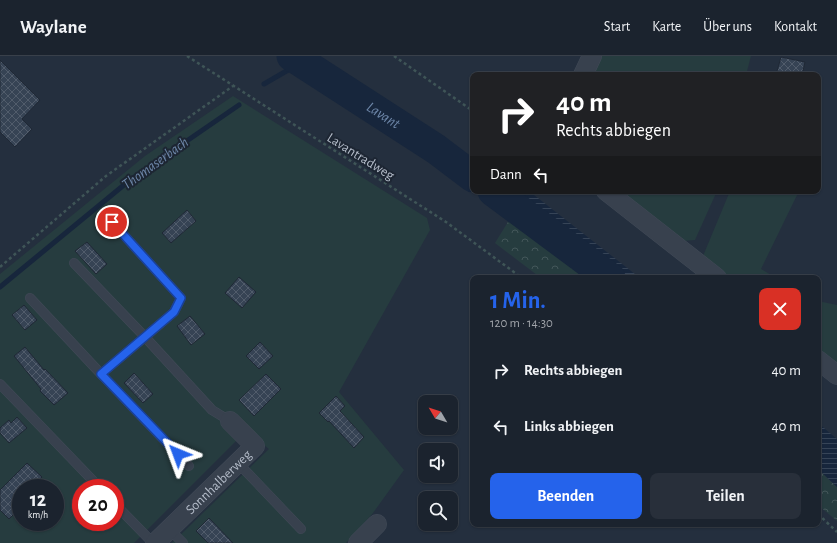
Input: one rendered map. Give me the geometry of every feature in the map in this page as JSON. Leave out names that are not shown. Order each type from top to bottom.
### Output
[{"type":"street","points":[[584,72],[592,56]]},
{"type":"street","points":[[610,194],[713,275]]},
{"type":"street","points":[[821,362],[837,375]]},
{"type":"street","name":"Sonnhalberweg","points":[[154,543],[255,446],[230,421]]},
{"type":"street","points":[[358,543],[377,524]]},
{"type":"lane","points":[[101,374],[174,312],[181,298],[112,222]]},
{"type":"lane","points":[[74,263],[212,410],[230,421]]},
{"type":"lane","points":[[30,298],[190,466]]},
{"type":"lane","points":[[0,384],[91,479]]},
{"type":"lane","points":[[238,463],[301,529]]},
{"type":"lane","points":[[124,513],[154,543]]},
{"type":"lane","points":[[169,529],[183,543]]},
{"type":"path","name":"Lavantradweg","points":[[187,56],[446,222],[518,275]]},
{"type":"path","points":[[394,56],[470,109]]},
{"type":"path","points":[[0,267],[106,176],[233,86]]},
{"type":"path","points":[[821,517],[837,532]]},
{"type":"green space","points":[[602,56],[751,56],[747,72],[594,72]]},
{"type":"green space","points":[[233,96],[427,218],[430,230],[339,392],[404,470],[373,513],[346,543],[172,543],[269,449],[246,431],[134,543],[0,543],[0,274],[145,156]]},
{"type":"green space","points":[[623,194],[716,194],[695,240],[683,241]]},
{"type":"green space","points":[[729,194],[798,194],[761,269],[771,275],[727,275],[703,256]]},
{"type":"green space","points":[[511,217],[588,275],[537,275],[495,243]]},
{"type":"green space","points":[[821,302],[837,305],[837,364],[821,351]]},
{"type":"green space","points":[[821,472],[837,487],[837,521],[821,508]]},
{"type":"water","points":[[524,194],[533,194],[636,275],[588,275],[511,217]]},
{"type":"water","points":[[821,426],[837,439],[837,487],[821,472]]},
{"type":"building","points":[[781,57],[805,62],[803,72],[777,72]]},
{"type":"building","points":[[0,60],[40,100],[22,119],[32,129],[15,147],[0,132]]},
{"type":"building","points":[[187,210],[196,221],[171,243],[162,233]]},
{"type":"building","points":[[87,242],[107,264],[96,274],[75,251]]},
{"type":"building","points":[[239,277],[256,292],[242,308],[225,293]]},
{"type":"building","points":[[24,305],[37,320],[25,330],[12,315]]},
{"type":"building","points":[[190,316],[205,334],[191,345],[177,326]]},
{"type":"building","points":[[260,342],[273,356],[259,369],[246,356]]},
{"type":"building","points":[[25,347],[44,370],[45,369],[68,393],[54,405],[40,391],[41,389],[14,356]]},
{"type":"building","points":[[134,373],[153,394],[143,403],[124,383]]},
{"type":"building","points":[[266,374],[281,389],[254,416],[239,400]]},
{"type":"building","points":[[336,396],[345,406],[340,411],[364,437],[354,448],[329,421],[328,422],[319,413]]},
{"type":"building","points":[[17,417],[27,428],[9,443],[0,433],[0,428],[9,420],[11,423]]},
{"type":"building","points":[[27,463],[42,477],[40,479],[12,479],[12,516],[9,519],[0,510],[0,490]]},
{"type":"building","points":[[209,518],[233,543],[208,543],[196,531]]},
{"type":"waterway","name":"Lavant","points":[[292,56],[436,149],[470,175]]},
{"type":"waterway","name":"Thomaserbach","points":[[264,84],[302,62]]},
{"type":"waterway","name":"Thomaserbach","points":[[0,287],[130,180],[239,105]]},
{"type":"waterway","name":"Lavant","points":[[497,194],[606,275]]},
{"type":"route","points":[[112,222],[181,298],[174,312],[101,374],[178,454]]}]
